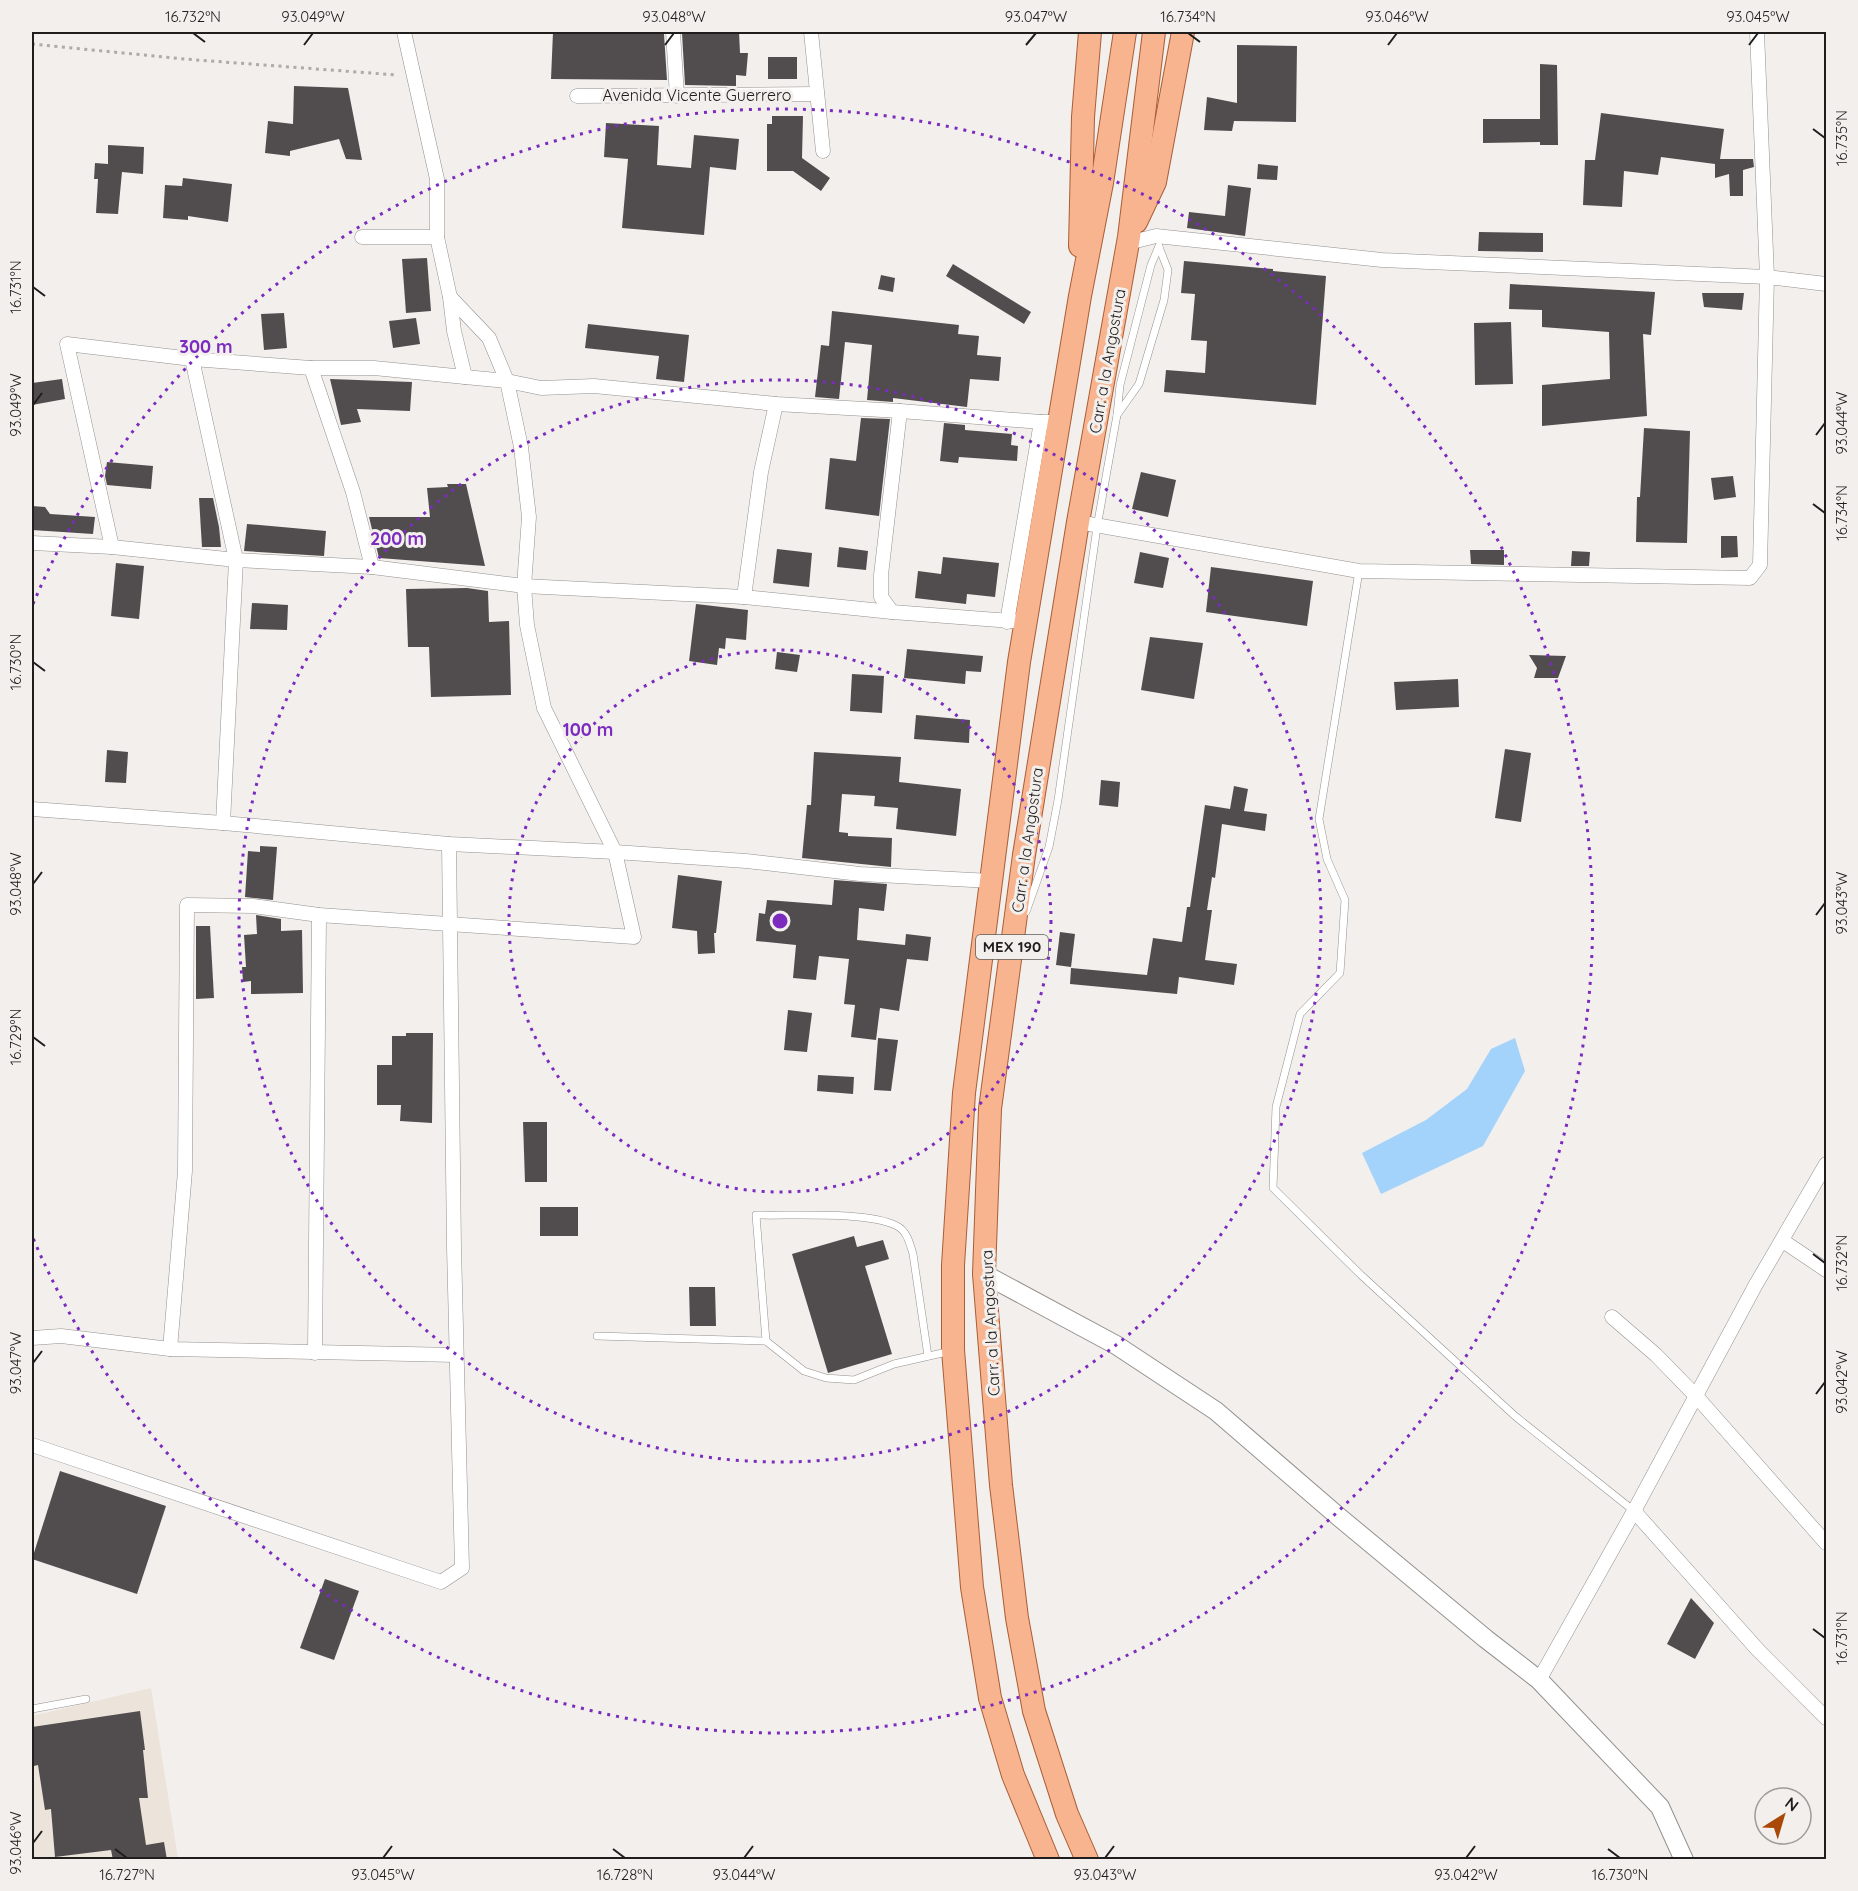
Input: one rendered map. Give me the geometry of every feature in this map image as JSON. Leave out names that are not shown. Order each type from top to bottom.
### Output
[{"type":"main road","points":[[1080,296],[1083,117],[1090,32]]},
{"type":"main road","name":"Carr. a la Angostura","points":[[1048,1860],[1013,1775],[990,1698],[972,1587],[953,1350],[953,1265],[964,1093],[991,881],[1016,622],[1050,422],[1080,296],[1102,183],[1125,32]]},
{"type":"main road","name":"Carr. a la Angostura","points":[[1087,1860],[1067,1814],[1034,1711],[1017,1618],[1001,1485],[984,1274],[990,1109],[1024,855],[1087,525],[1128,240],[1154,32]]},
{"type":"main road","points":[[1128,240],[1155,182],[1182,32]]},
{"type":"street","points":[[404,32],[437,179],[437,237],[465,377]]},
{"type":"street","points":[[673,32],[677,96]]},
{"type":"street","points":[[811,32],[823,151]]},
{"type":"street","points":[[1087,525],[1359,571],[1750,578],[1761,566],[1767,277],[1757,32]]},
{"type":"street","name":"Avenida Vicente Guerrero","points":[[577,96],[817,94]]},
{"type":"street","points":[[1128,240],[1156,236],[1160,242],[1382,260],[1767,277],[1827,285]]},
{"type":"street","points":[[362,237],[437,237]]},
{"type":"street","points":[[170,1349],[185,1171],[187,905],[254,906],[319,915],[634,937],[615,852],[544,708],[527,625],[524,586],[529,517],[521,447],[507,381],[489,338],[450,297]]},
{"type":"street","points":[[112,547],[67,344],[311,368],[374,368],[507,381],[541,388],[594,386],[776,404],[1050,422]]},
{"type":"street","points":[[192,358],[237,560],[223,823]]},
{"type":"street","points":[[311,368],[353,492],[372,567]]},
{"type":"street","points":[[744,597],[761,472],[776,404]]},
{"type":"street","points":[[892,612],[881,597],[881,575],[900,411]]},
{"type":"street","points":[[32,543],[112,547],[237,560],[372,567],[524,586],[744,597],[1016,622]]},
{"type":"street","points":[[32,809],[223,823],[449,844],[615,852],[746,861],[860,874],[991,881]]},
{"type":"street","points":[[32,1445],[441,1582],[462,1568],[456,1356],[449,844]]},
{"type":"street","points":[[315,1353],[319,915]]},
{"type":"street","points":[[1539,1680],[1634,1511],[1755,1286],[1827,1164]]},
{"type":"street","points":[[1783,1241],[1827,1269]]},
{"type":"street","points":[[984,1274],[1116,1346],[1216,1411],[1348,1525],[1539,1680],[1660,1807],[1684,1860]]},
{"type":"street","points":[[1612,1317],[1656,1355],[1696,1396],[1827,1543]]},
{"type":"street","points":[[32,1338],[61,1336],[170,1349],[456,1356]]},
{"type":"street","points":[[1634,1511],[1758,1650],[1827,1718]]},
{"type":"lane","points":[[1117,415],[1139,384],[1164,300],[1168,270],[1160,242]]},
{"type":"lane","points":[[1087,525],[1117,415],[1120,384],[1151,265],[1160,242]]},
{"type":"lane","points":[[1359,571],[1319,819],[1327,859],[1345,900],[1340,973],[1300,1014],[1276,1107],[1272,1188],[1361,1275],[1515,1416],[1634,1511]]},
{"type":"lane","points":[[766,1341],[756,1215],[869,1217],[899,1227],[909,1239],[914,1254],[928,1356]]},
{"type":"lane","points":[[597,1336],[766,1341],[804,1371],[836,1379],[854,1380],[894,1364],[953,1350]]},
{"type":"lane","points":[[32,1709],[86,1699]]},
{"type":"path","points":[[32,44],[184,59],[414,76]]},
{"type":"shaded area","points":[[151,1688],[178,1859],[32,1859],[32,1716]]},
{"type":"water","points":[[1515,1038],[1525,1071],[1483,1146],[1381,1194],[1362,1153],[1426,1120],[1467,1089],[1491,1049]]},
{"type":"building","points":[[553,32],[661,32],[664,34],[667,80],[551,79]]},
{"type":"building","points":[[739,32],[740,53],[748,53],[746,76],[736,75],[736,86],[685,85],[682,33]]},
{"type":"building","points":[[1237,45],[1297,46],[1296,122],[1234,121],[1232,131],[1204,130],[1207,97],[1237,103]]},
{"type":"building","points":[[768,57],[797,57],[797,79],[768,79]]},
{"type":"building","points":[[1540,64],[1557,65],[1558,145],[1540,145],[1540,142],[1483,143],[1483,119],[1540,119]]},
{"type":"building","points":[[294,86],[348,88],[362,160],[346,159],[339,139],[290,151],[290,156],[265,153],[268,121],[293,124]]},
{"type":"building","points":[[1601,113],[1724,129],[1720,159],[1753,159],[1754,167],[1743,170],[1743,196],[1730,196],[1729,174],[1715,178],[1715,164],[1661,157],[1658,175],[1624,171],[1622,207],[1583,205],[1585,160],[1595,160]]},
{"type":"building","points":[[772,116],[803,116],[802,158],[830,178],[821,191],[793,171],[767,171],[767,124],[772,124]]},
{"type":"building","points":[[606,123],[659,126],[657,165],[691,168],[694,135],[739,139],[736,170],[710,167],[704,235],[622,228],[628,159],[604,157]]},
{"type":"building","points":[[108,145],[144,147],[143,174],[122,172],[118,214],[96,213],[98,179],[94,179],[95,163],[108,164]]},
{"type":"building","points":[[1258,164],[1278,166],[1277,180],[1257,179]]},
{"type":"building","points":[[183,178],[232,184],[228,222],[188,216],[188,220],[163,218],[165,185],[182,186]]},
{"type":"building","points":[[1228,185],[1251,188],[1245,236],[1187,228],[1189,212],[1225,216]]},
{"type":"building","points":[[1479,232],[1543,233],[1543,252],[1478,251]]},
{"type":"building","points":[[427,258],[431,311],[406,313],[402,259]]},
{"type":"building","points":[[1184,261],[1326,276],[1316,405],[1164,392],[1166,370],[1205,373],[1207,341],[1191,340],[1195,294],[1181,293]]},
{"type":"building","points":[[953,264],[1031,312],[1024,324],[946,276]]},
{"type":"building","points":[[881,275],[895,278],[893,292],[878,289]]},
{"type":"building","points":[[1510,284],[1655,292],[1651,335],[1643,334],[1647,416],[1542,426],[1542,385],[1610,379],[1609,332],[1542,327],[1542,310],[1509,309]]},
{"type":"building","points":[[1702,293],[1744,293],[1742,310],[1704,307]]},
{"type":"building","points":[[832,311],[959,325],[958,334],[979,336],[977,355],[1001,357],[999,381],[970,379],[967,407],[893,398],[893,402],[867,400],[872,345],[845,342],[839,399],[815,397],[821,345],[829,346]]},
{"type":"building","points":[[284,313],[287,348],[264,350],[261,314]]},
{"type":"building","points":[[416,318],[420,344],[393,348],[389,321]]},
{"type":"building","points":[[1511,322],[1513,384],[1475,385],[1474,323]]},
{"type":"building","points":[[588,324],[689,335],[684,382],[656,379],[659,356],[585,348]]},
{"type":"building","points":[[62,379],[65,399],[32,405],[32,383]]},
{"type":"building","points":[[330,379],[412,382],[410,411],[357,409],[361,422],[341,425]]},
{"type":"building","points":[[861,418],[890,419],[879,516],[825,509],[830,458],[856,461]]},
{"type":"building","points":[[944,423],[965,425],[965,430],[1012,434],[1011,445],[1018,446],[1017,461],[959,457],[958,463],[940,461]]},
{"type":"building","points":[[1644,428],[1690,431],[1687,543],[1636,542],[1637,497],[1640,497]]},
{"type":"building","points":[[107,462],[153,466],[151,489],[107,485],[105,476]]},
{"type":"building","points":[[1141,472],[1176,480],[1168,517],[1132,509]]},
{"type":"building","points":[[1733,476],[1736,497],[1714,500],[1711,478]]},
{"type":"building","points":[[447,484],[466,484],[485,566],[379,558],[369,517],[430,517],[427,488],[448,487]]},
{"type":"building","points":[[199,498],[213,498],[221,547],[202,547]]},
{"type":"building","points":[[32,506],[45,507],[50,514],[95,517],[93,534],[32,530]]},
{"type":"building","points":[[247,524],[326,531],[324,556],[244,551]]},
{"type":"building","points":[[1721,536],[1737,536],[1738,557],[1721,558]]},
{"type":"building","points":[[839,547],[868,551],[866,570],[837,567]]},
{"type":"building","points":[[777,549],[812,553],[809,587],[773,583]]},
{"type":"building","points":[[1470,550],[1504,550],[1504,565],[1471,564]]},
{"type":"building","points":[[1572,551],[1590,552],[1589,566],[1571,566]]},
{"type":"building","points":[[1140,552],[1169,558],[1163,588],[1134,583]]},
{"type":"building","points":[[943,557],[999,563],[995,597],[967,594],[966,604],[915,598],[918,571],[941,574]]},
{"type":"building","points":[[116,563],[144,566],[139,619],[111,616]]},
{"type":"building","points":[[1211,567],[1313,581],[1307,626],[1206,612]]},
{"type":"building","points":[[467,588],[488,591],[489,622],[509,621],[511,695],[431,697],[429,647],[408,647],[406,589]]},
{"type":"building","points":[[252,603],[288,605],[287,630],[250,629]]},
{"type":"building","points":[[696,604],[748,610],[746,640],[726,638],[725,649],[719,648],[717,665],[689,661]]},
{"type":"building","points":[[1150,637],[1203,643],[1194,699],[1141,690]]},
{"type":"building","points":[[907,649],[983,656],[981,672],[966,671],[965,684],[904,678]]},
{"type":"building","points":[[777,652],[800,655],[797,672],[775,669]]},
{"type":"building","points":[[1529,655],[1566,656],[1558,678],[1534,678],[1537,668]]},
{"type":"building","points":[[852,674],[884,676],[882,713],[850,711]]},
{"type":"building","points":[[1458,679],[1459,707],[1396,710],[1394,682]]},
{"type":"building","points":[[916,715],[970,720],[969,743],[914,739]]},
{"type":"building","points":[[1505,749],[1531,753],[1521,822],[1495,818]]},
{"type":"building","points":[[107,750],[128,752],[126,783],[105,782]]},
{"type":"building","points":[[814,752],[901,757],[899,782],[961,789],[956,836],[896,829],[898,808],[874,806],[875,796],[842,794],[839,832],[848,833],[848,836],[892,838],[891,867],[802,858],[807,805],[811,805]]},
{"type":"building","points":[[1101,780],[1120,782],[1118,807],[1099,805]]},
{"type":"building","points":[[1234,786],[1248,789],[1244,811],[1267,814],[1265,831],[1222,824],[1215,878],[1212,877],[1207,910],[1212,910],[1205,960],[1237,964],[1234,985],[1179,977],[1177,994],[1070,984],[1071,968],[1147,975],[1153,938],[1182,942],[1187,907],[1190,907],[1205,805],[1230,809]]},
{"type":"building","points":[[260,846],[277,847],[273,900],[245,897],[248,851],[260,852]]},
{"type":"building","points":[[678,875],[722,881],[716,933],[714,933],[715,953],[698,954],[697,931],[672,928]]},
{"type":"building","points":[[834,880],[887,884],[884,911],[859,908],[857,940],[905,945],[906,934],[931,937],[928,961],[907,959],[899,1011],[880,1008],[876,1040],[851,1037],[855,1005],[844,1004],[849,959],[819,956],[816,980],[793,978],[796,945],[756,941],[759,913],[765,914],[767,900],[832,905]]},
{"type":"building","points":[[256,915],[281,919],[281,931],[302,930],[303,993],[251,994],[251,981],[243,982],[242,967],[246,967],[244,935],[257,934]]},
{"type":"building","points":[[196,926],[210,926],[214,998],[196,999]]},
{"type":"building","points":[[1060,932],[1075,934],[1071,967],[1056,965]]},
{"type":"building","points":[[788,1010],[812,1013],[807,1052],[784,1050]]},
{"type":"building","points":[[406,1033],[433,1033],[432,1123],[400,1121],[401,1105],[377,1105],[377,1065],[392,1065],[392,1036],[406,1036]]},
{"type":"building","points":[[878,1038],[898,1040],[891,1091],[874,1090]]},
{"type":"building","points":[[818,1075],[854,1077],[853,1094],[817,1091]]},
{"type":"building","points":[[523,1122],[547,1122],[547,1182],[525,1182]]},
{"type":"building","points":[[540,1207],[578,1207],[578,1236],[540,1236]]},
{"type":"building","points":[[854,1236],[857,1247],[883,1240],[889,1259],[865,1266],[892,1354],[828,1373],[792,1254]]},
{"type":"building","points":[[689,1287],[715,1287],[716,1326],[690,1326]]},
{"type":"building","points":[[60,1471],[166,1506],[137,1594],[32,1559]]},
{"type":"building","points":[[325,1579],[359,1591],[334,1660],[300,1648]]},
{"type":"building","points":[[1691,1598],[1714,1623],[1695,1659],[1667,1644]]},
{"type":"building","points":[[140,1711],[148,1798],[139,1798],[146,1845],[164,1842],[167,1860],[113,1860],[111,1850],[55,1857],[51,1809],[45,1810],[38,1765],[34,1766],[32,1727]]}]
